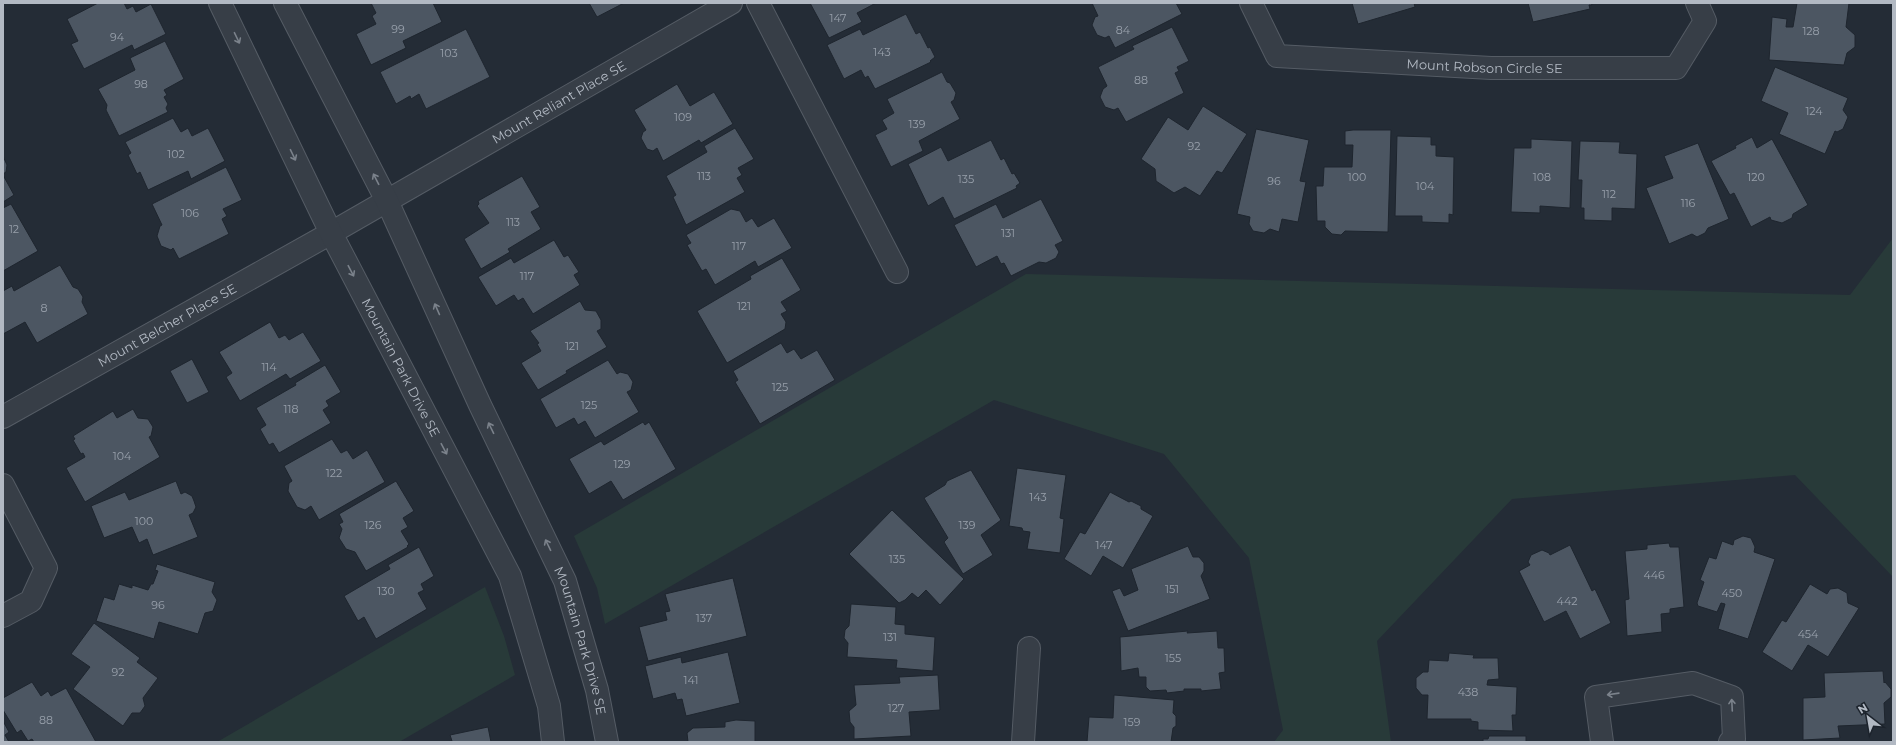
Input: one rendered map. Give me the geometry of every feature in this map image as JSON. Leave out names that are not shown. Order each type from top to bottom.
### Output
[{"type":"street","name":"Mountain Park Drive SE","points":[[220,3],[331,233],[510,576],[549,706],[554,742]]},
{"type":"street","name":"Mountain Park Drive SE","points":[[285,3],[387,201],[480,405],[565,581],[597,690],[607,742]]},
{"type":"street","name":"Mount Reliant Place SE","points":[[331,233],[730,3]]},
{"type":"street","points":[[758,3],[897,272]]},
{"type":"street","name":"Mount Robson Circle SE","points":[[1251,3],[1277,56],[1491,68],[1676,68],[1705,21],[1697,3]]},
{"type":"street","name":"Mount Belcher Place SE","points":[[3,417],[331,233]]},
{"type":"street","points":[[3,485],[46,568],[31,601],[3,616]]},
{"type":"street","points":[[1023,742],[1030,648]]},
{"type":"street","points":[[1602,742],[1596,697],[1694,683],[1732,697],[1734,740],[1730,742]]},
{"type":"shaded area","points":[[1893,238],[1893,577],[1795,475],[1512,499],[1377,641],[1391,742],[1274,742],[1283,730],[1249,558],[1164,454],[994,400],[605,624],[597,588],[574,536],[1026,274],[1850,295]]},
{"type":"shaded area","points":[[485,587],[504,636],[515,675],[399,742],[217,742]]},
{"type":"building","points":[[98,3],[124,3],[127,9],[133,6],[136,12],[151,4],[166,34],[134,50],[132,45],[84,69],[71,44],[78,41],[67,19]]},
{"type":"building","points":[[371,3],[433,3],[442,22],[403,41],[406,48],[371,65],[356,34],[376,24],[372,16],[376,13]]},
{"type":"building","points":[[589,3],[624,3],[597,17]]},
{"type":"building","points":[[810,3],[876,3],[857,13],[862,22],[829,38]]},
{"type":"building","points":[[1092,3],[1176,3],[1182,14],[1115,48],[1109,36],[1105,38],[1097,35],[1092,25],[1095,17],[1098,16]]},
{"type":"building","points":[[1352,3],[1414,3],[1415,7],[1358,24]]},
{"type":"building","points":[[1528,3],[1591,3],[1592,5],[1589,5],[1590,9],[1533,22]]},
{"type":"building","points":[[1797,3],[1849,3],[1846,27],[1855,35],[1855,47],[1847,53],[1844,65],[1769,60],[1772,17],[1787,19],[1786,27],[1793,27]]},
{"type":"building","points":[[906,14],[916,34],[920,32],[928,48],[930,47],[935,57],[930,61],[931,62],[875,89],[868,76],[865,78],[861,70],[844,79],[827,45],[860,29],[863,35]]},
{"type":"building","points":[[1172,27],[1189,61],[1177,67],[1179,71],[1175,73],[1184,93],[1126,122],[1118,108],[1114,110],[1105,107],[1100,97],[1103,89],[1107,86],[1098,67],[1134,49],[1132,46]]},
{"type":"building","points":[[466,29],[490,77],[426,109],[419,94],[411,99],[410,96],[396,104],[380,72]]},
{"type":"building","points":[[165,41],[184,79],[164,90],[167,95],[164,97],[168,104],[166,108],[168,112],[119,136],[106,110],[107,105],[98,89],[135,70],[130,58]]},
{"type":"building","points":[[1775,67],[1848,98],[1843,110],[1848,117],[1843,129],[1837,132],[1835,131],[1825,154],[1779,134],[1788,113],[1761,101]]},
{"type":"building","points":[[942,72],[947,82],[950,83],[956,93],[954,100],[951,102],[960,119],[919,141],[923,151],[891,167],[875,135],[887,129],[882,120],[894,113],[887,99]]},
{"type":"building","points":[[677,84],[690,106],[714,92],[733,124],[701,143],[699,140],[663,161],[657,148],[653,151],[647,149],[641,138],[643,132],[646,130],[634,110]]},
{"type":"building","points":[[1203,106],[1247,134],[1222,173],[1217,171],[1200,196],[1185,187],[1174,193],[1156,181],[1155,169],[1141,159],[1168,117],[1188,130]]},
{"type":"building","points":[[173,118],[181,132],[188,128],[192,136],[208,128],[225,161],[191,179],[188,171],[148,190],[140,172],[137,174],[128,155],[131,153],[125,142]]},
{"type":"building","points":[[735,128],[754,159],[738,168],[742,175],[737,178],[745,192],[686,225],[673,197],[676,195],[666,176],[707,152],[704,146]]},
{"type":"building","points":[[1256,129],[1309,140],[1300,181],[1306,182],[1298,222],[1282,219],[1279,232],[1270,229],[1264,233],[1253,231],[1249,224],[1250,217],[1237,214]]},
{"type":"building","points":[[1391,130],[1388,232],[1345,231],[1341,235],[1332,234],[1325,227],[1325,221],[1317,221],[1316,186],[1323,186],[1324,167],[1352,167],[1353,145],[1345,145],[1345,131]]},
{"type":"building","points":[[1397,136],[1431,137],[1431,145],[1436,145],[1436,156],[1454,157],[1453,215],[1449,214],[1449,223],[1422,222],[1422,216],[1395,216]]},
{"type":"building","points":[[1752,137],[1757,148],[1772,139],[1808,205],[1793,214],[1792,218],[1782,223],[1771,220],[1770,217],[1751,227],[1734,193],[1730,195],[1711,161],[1736,148],[1735,146]]},
{"type":"building","points":[[1531,139],[1572,141],[1570,208],[1540,206],[1540,213],[1511,212],[1514,148],[1531,148]]},
{"type":"building","points":[[991,140],[1001,160],[1004,158],[1012,174],[1014,173],[1020,183],[1016,186],[1017,188],[954,219],[943,197],[928,206],[908,164],[941,147],[948,161]]},
{"type":"building","points":[[1580,141],[1620,142],[1619,153],[1637,154],[1635,209],[1612,208],[1612,221],[1584,220],[1584,208],[1581,208],[1582,180],[1578,180]]},
{"type":"building","points":[[1698,143],[1729,219],[1708,228],[1705,233],[1697,237],[1692,234],[1669,244],[1646,188],[1673,178],[1664,156]]},
{"type":"building","points":[[3,156],[7,165],[6,172],[3,174]]},
{"type":"building","points":[[226,167],[242,200],[223,209],[227,216],[222,219],[229,234],[179,259],[173,248],[171,250],[161,246],[157,236],[160,226],[162,225],[152,204]]},
{"type":"building","points":[[3,175],[14,195],[3,202]]},
{"type":"building","points":[[522,176],[540,207],[531,212],[541,229],[508,249],[510,252],[481,269],[464,239],[489,223],[477,206],[479,204],[478,201]]},
{"type":"building","points":[[1041,199],[1063,241],[1055,245],[1059,252],[1056,258],[1046,263],[1039,262],[1011,276],[1004,263],[1001,264],[997,256],[976,267],[954,225],[996,204],[1003,218]]},
{"type":"building","points":[[11,204],[38,251],[3,271],[3,208]]},
{"type":"building","points":[[731,209],[740,211],[746,222],[752,218],[758,227],[774,218],[792,248],[758,267],[755,261],[715,285],[706,269],[702,271],[687,245],[691,243],[686,235]]},
{"type":"building","points":[[554,240],[564,257],[568,255],[579,272],[574,275],[580,285],[533,314],[523,298],[518,301],[514,295],[496,306],[478,277],[511,258],[514,263]]},
{"type":"building","points":[[782,258],[801,290],[781,302],[787,311],[781,314],[786,322],[785,329],[727,363],[697,311],[751,279],[750,276]]},
{"type":"building","points":[[60,265],[73,287],[78,289],[83,297],[82,302],[88,314],[37,343],[25,322],[3,334],[3,291],[12,286],[14,291]]},
{"type":"building","points":[[580,301],[585,310],[596,311],[601,320],[601,329],[597,331],[607,347],[566,371],[567,373],[538,390],[521,363],[541,351],[537,344],[539,343],[530,331]]},
{"type":"building","points":[[270,322],[279,338],[285,335],[289,340],[303,332],[321,361],[290,379],[286,374],[240,401],[226,377],[232,373],[219,352]]},
{"type":"building","points":[[781,343],[787,353],[794,349],[801,359],[817,350],[835,380],[760,424],[735,382],[738,380],[733,371]]},
{"type":"building","points":[[192,359],[209,392],[187,403],[170,371]]},
{"type":"building","points":[[608,360],[617,374],[620,372],[628,374],[633,382],[631,390],[627,392],[639,412],[595,438],[585,421],[578,425],[574,418],[556,428],[540,399]]},
{"type":"building","points":[[325,365],[341,392],[326,401],[329,406],[323,410],[331,423],[279,453],[273,443],[269,445],[260,429],[266,425],[256,408],[296,385],[295,383]]},
{"type":"building","points":[[133,409],[138,418],[148,419],[153,427],[151,436],[149,437],[160,457],[85,502],[66,468],[85,457],[83,453],[81,454],[73,440],[75,439],[73,436],[113,411],[117,418]]},
{"type":"building","points":[[643,422],[645,425],[649,422],[676,469],[623,500],[611,481],[589,494],[569,459],[601,441],[604,445]]},
{"type":"building","points":[[332,439],[341,453],[347,450],[353,459],[367,450],[385,482],[319,520],[311,506],[305,510],[297,507],[288,491],[289,483],[292,481],[284,466]]},
{"type":"building","points":[[1017,468],[1066,475],[1060,518],[1064,519],[1060,553],[1027,549],[1030,532],[1023,531],[1022,528],[1009,526]]},
{"type":"building","points":[[971,470],[1001,520],[981,535],[993,555],[963,574],[944,542],[948,538],[924,498],[945,485],[947,481]]},
{"type":"building","points":[[176,481],[181,494],[185,492],[192,496],[194,501],[196,507],[193,513],[189,515],[198,537],[153,555],[147,539],[139,543],[132,527],[104,538],[91,506],[125,492],[129,500]]},
{"type":"building","points":[[396,481],[414,511],[403,518],[408,527],[401,531],[409,544],[407,546],[408,547],[366,571],[355,552],[346,549],[339,538],[342,529],[339,524],[343,522],[339,514]]},
{"type":"building","points":[[1110,492],[1129,502],[1131,501],[1141,506],[1141,509],[1153,516],[1123,568],[1103,556],[1091,576],[1064,559],[1080,532],[1085,534]]},
{"type":"building","points":[[892,510],[964,579],[940,605],[926,590],[918,598],[912,593],[905,600],[899,603],[849,554]]},
{"type":"building","points":[[1743,536],[1751,538],[1755,547],[1754,552],[1775,559],[1748,639],[1718,629],[1725,604],[1721,603],[1717,612],[1698,606],[1697,603],[1704,582],[1700,580],[1709,557],[1716,559],[1722,541],[1733,545],[1734,540]]},
{"type":"building","points":[[1669,543],[1670,547],[1679,547],[1684,607],[1670,609],[1670,613],[1661,614],[1662,632],[1627,636],[1625,600],[1629,599],[1625,551],[1647,549],[1647,545]]},
{"type":"building","points":[[1570,545],[1592,591],[1595,589],[1611,623],[1580,639],[1566,611],[1544,622],[1519,571],[1530,565],[1528,562],[1531,555],[1542,550],[1550,555]]},
{"type":"building","points":[[1188,546],[1193,557],[1199,557],[1204,563],[1204,571],[1201,576],[1210,599],[1128,631],[1112,591],[1120,588],[1124,596],[1138,590],[1131,569]]},
{"type":"building","points":[[419,547],[434,576],[421,584],[424,590],[418,593],[427,609],[376,639],[364,617],[358,621],[344,596],[390,569],[388,565]]},
{"type":"building","points":[[157,564],[215,582],[212,592],[217,600],[213,611],[205,613],[198,634],[159,622],[154,639],[96,621],[104,597],[114,600],[119,584],[132,588],[132,585],[148,590],[151,584],[153,584],[158,571],[155,570]]},
{"type":"building","points":[[733,578],[747,636],[648,661],[639,627],[667,620],[665,612],[670,611],[665,594]]},
{"type":"building","points":[[1810,584],[1827,594],[1830,589],[1838,588],[1847,593],[1848,603],[1859,608],[1828,657],[1808,645],[1792,671],[1762,652],[1782,620],[1786,622]]},
{"type":"building","points":[[851,604],[896,607],[895,624],[905,625],[905,634],[935,637],[933,671],[896,668],[897,660],[847,657],[848,643],[844,638],[845,630],[849,626]]},
{"type":"building","points":[[94,623],[140,658],[137,662],[158,678],[143,698],[145,706],[140,713],[132,713],[123,726],[73,689],[90,667],[71,654]]},
{"type":"building","points":[[1188,631],[1187,633],[1217,631],[1218,648],[1224,648],[1225,672],[1219,673],[1221,689],[1201,691],[1201,689],[1184,689],[1184,691],[1167,693],[1166,690],[1150,691],[1146,687],[1146,677],[1139,677],[1138,668],[1121,671],[1120,637]]},
{"type":"building","points":[[728,652],[740,703],[686,716],[682,699],[677,700],[675,693],[653,699],[645,666],[681,657],[682,663]]},
{"type":"building","points":[[1449,653],[1474,655],[1473,658],[1498,658],[1499,679],[1488,680],[1487,685],[1517,687],[1516,715],[1512,715],[1513,731],[1478,730],[1478,722],[1471,721],[1471,719],[1427,719],[1428,695],[1422,695],[1416,688],[1416,678],[1423,672],[1428,672],[1429,660],[1448,661]]},
{"type":"building","points":[[1883,671],[1884,683],[1885,682],[1891,689],[1891,697],[1884,703],[1885,724],[1838,726],[1840,738],[1803,740],[1803,698],[1825,697],[1824,673]]},
{"type":"building","points":[[938,675],[940,710],[909,712],[911,736],[854,739],[854,727],[850,722],[849,711],[856,705],[854,685],[900,683],[899,677]]},
{"type":"building","points":[[32,682],[41,696],[48,691],[51,696],[66,688],[96,742],[34,742],[32,739],[28,741],[21,730],[17,733],[3,710],[3,698]]},
{"type":"building","points":[[1114,695],[1174,700],[1173,713],[1176,716],[1176,726],[1173,728],[1171,742],[1087,742],[1089,717],[1113,718]]},
{"type":"building","points":[[736,720],[755,721],[755,742],[688,742],[687,733],[693,728],[725,727],[725,722]]},
{"type":"building","points":[[3,721],[9,732],[5,735],[9,742],[3,742]]},
{"type":"building","points":[[488,727],[491,742],[446,742],[452,741],[450,735]]},
{"type":"building","points":[[1489,736],[1526,736],[1526,742],[1483,742],[1483,739],[1488,739]]}]
